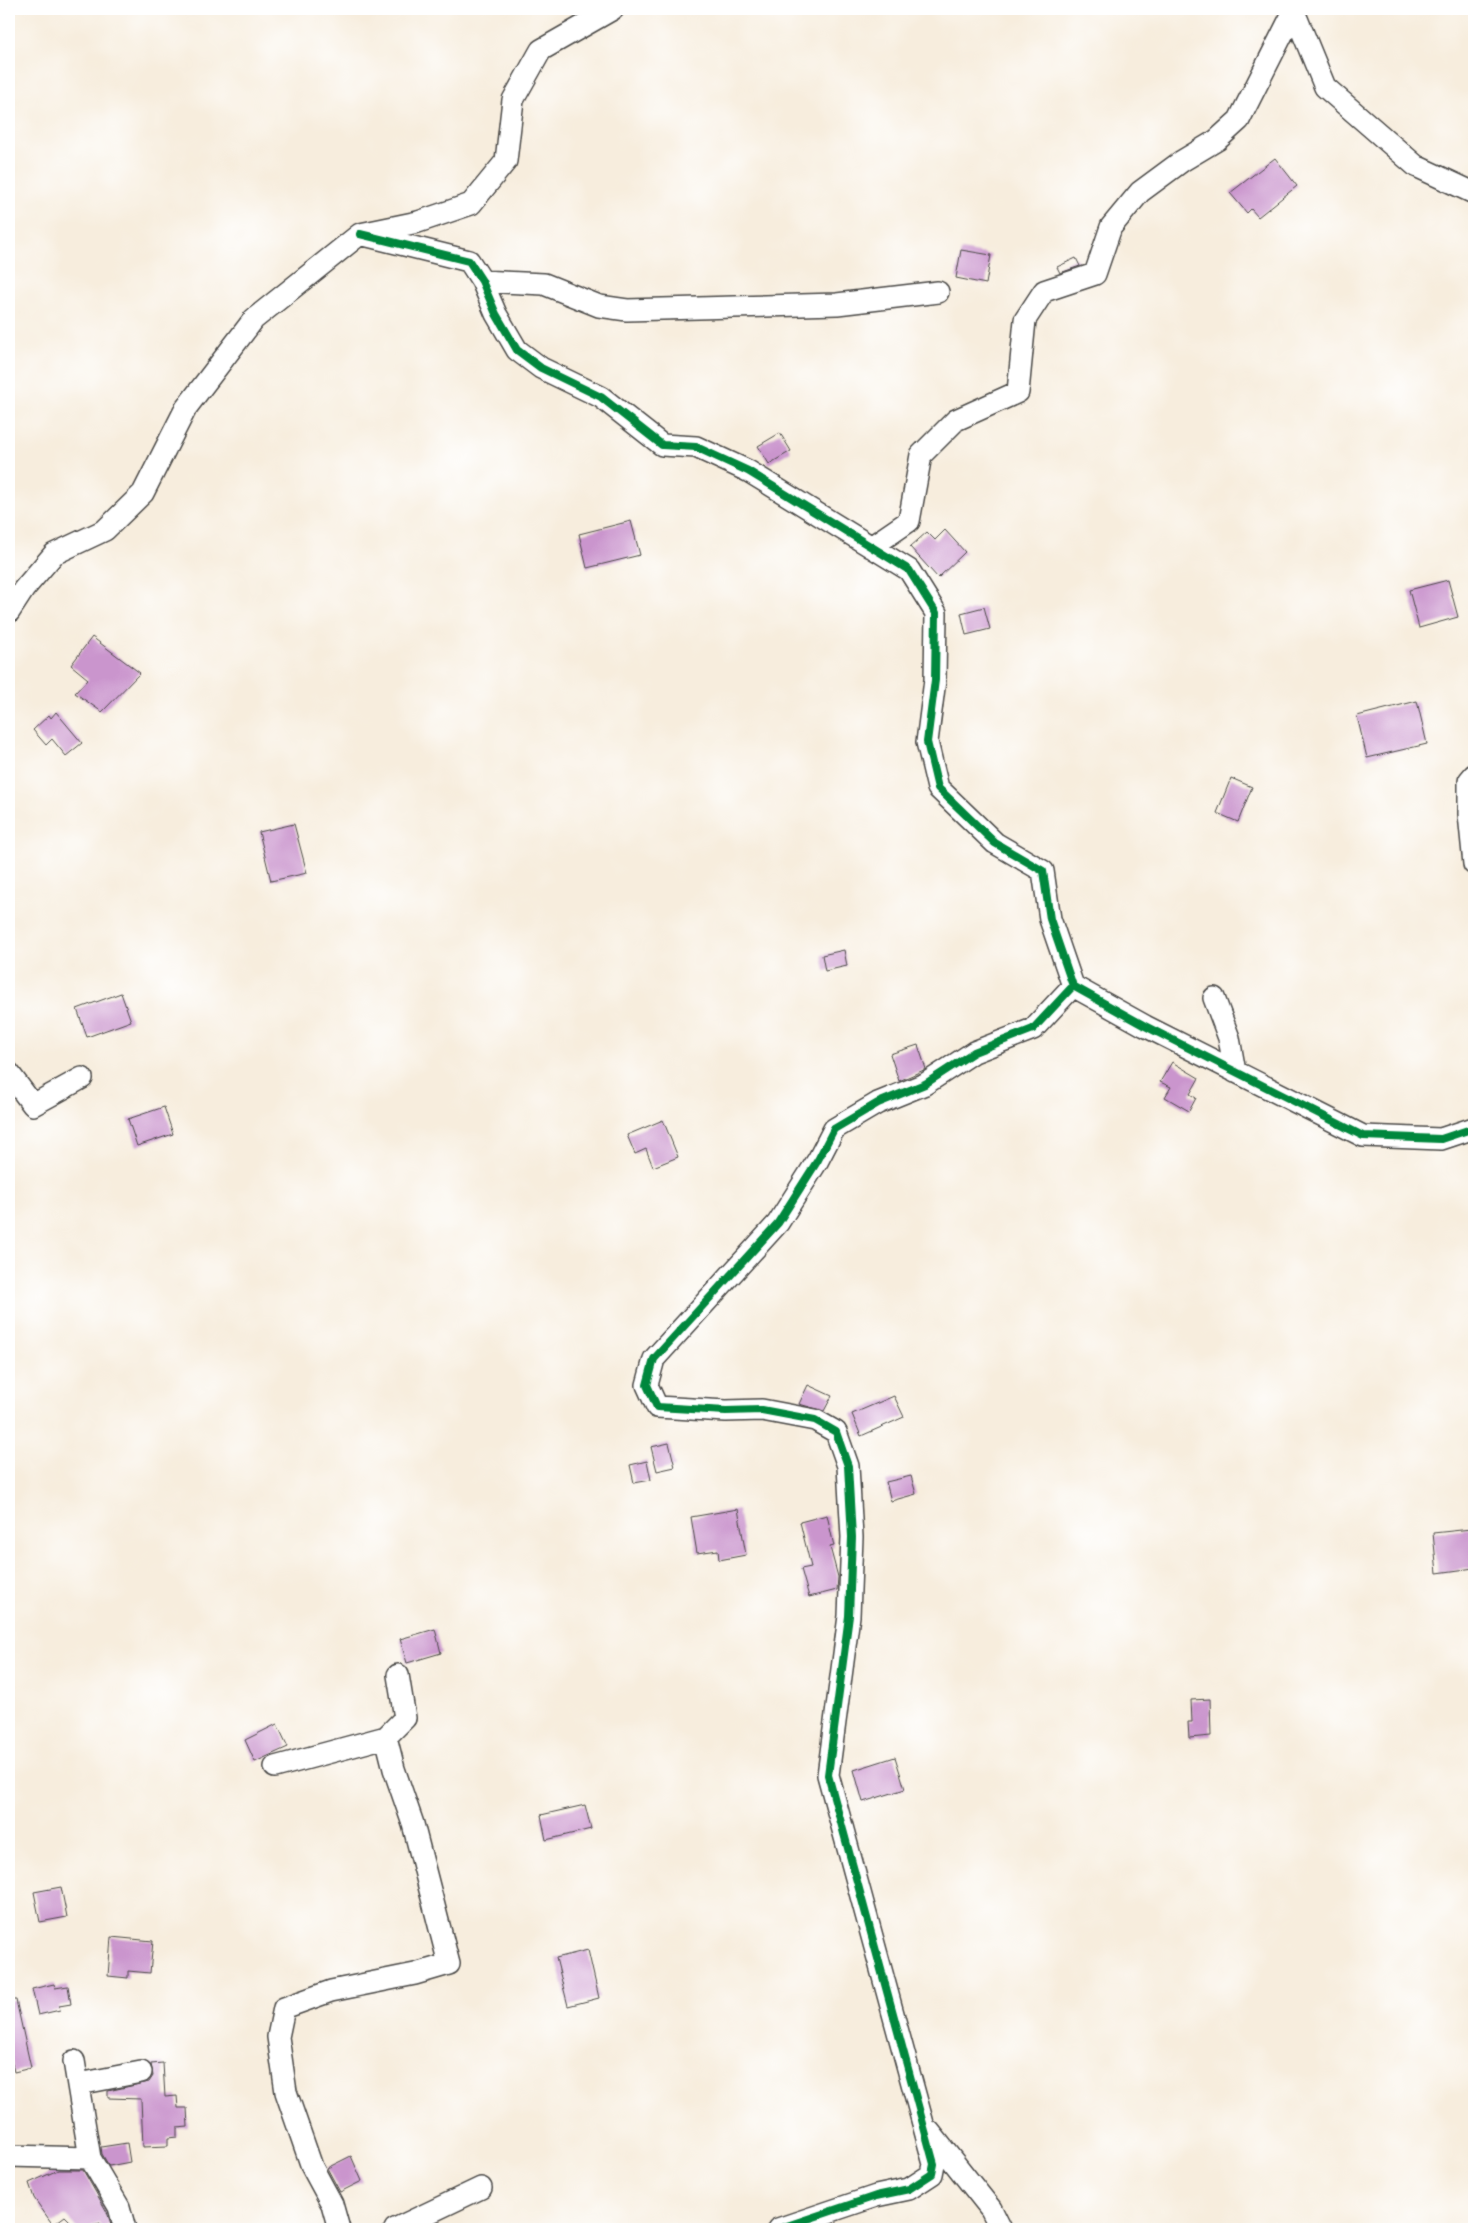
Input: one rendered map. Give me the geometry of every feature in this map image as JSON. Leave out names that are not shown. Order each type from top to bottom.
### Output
[{"type":"street","points":[[9,612],[24,589],[54,554],[105,530],[143,493],[186,408],[254,319],[360,234],[418,222],[471,204],[506,161],[513,100],[541,50],[613,9]]},
{"type":"street","points":[[1294,10],[1325,87],[1416,166],[1474,193]]},
{"type":"street","points":[[871,547],[909,522],[921,455],[956,420],[1018,392],[1025,320],[1044,292],[1095,274],[1111,226],[1140,192],[1182,161],[1217,140],[1239,120],[1294,10]]},
{"type":"street","points":[[360,234],[469,261],[482,280],[496,314],[517,350],[541,368],[601,397],[662,445],[696,447],[748,471],[909,570],[936,613],[935,680],[927,742],[938,788],[995,843],[1043,871],[1050,919],[1073,986],[1144,1026],[1363,1136],[1441,1139],[1474,1128]]},
{"type":"street","points":[[482,280],[544,284],[599,306],[627,310],[837,304],[938,292]]},
{"type":"street","points":[[1474,775],[1469,781],[1469,814],[1474,864]]},
{"type":"street","points":[[778,2229],[876,2196],[909,2189],[932,2174],[934,2164],[828,1775],[849,1616],[852,1537],[848,1466],[836,1432],[815,1420],[762,1410],[726,1412],[657,1406],[647,1385],[654,1359],[778,1222],[818,1160],[834,1129],[878,1103],[925,1084],[974,1052],[1033,1029],[1073,986]]},
{"type":"street","points":[[1214,998],[1229,1038],[1235,1072]]},
{"type":"street","points":[[9,1072],[33,1105],[82,1078]]},
{"type":"street","points":[[275,1767],[386,1737],[405,1718],[398,1675]]},
{"type":"street","points":[[339,2229],[332,2204],[312,2168],[286,2092],[278,2037],[284,2008],[332,1991],[415,1974],[449,1964],[413,1824],[394,1769],[386,1737]]},
{"type":"street","points":[[74,2061],[90,2158],[118,2207],[125,2229]]},
{"type":"street","points":[[79,2084],[141,2072]]},
{"type":"street","points":[[923,2122],[991,2209],[1001,2229]]},
{"type":"street","points":[[9,2156],[90,2158]]},
{"type":"street","points":[[395,2229],[481,2188]]},
{"type":"building","points":[[1275,158],[1297,186],[1258,217],[1251,209],[1247,213],[1230,193]]},
{"type":"building","points":[[961,250],[991,255],[986,284],[956,278]]},
{"type":"building","points":[[1076,258],[1080,266],[1060,273],[1057,267]]},
{"type":"building","points":[[780,433],[791,451],[769,464],[758,446]]},
{"type":"building","points":[[631,521],[640,555],[587,568],[579,534]]},
{"type":"building","points":[[945,530],[965,552],[938,578],[910,547],[927,532],[935,540]]},
{"type":"building","points":[[1448,580],[1458,617],[1419,628],[1409,590]]},
{"type":"building","points":[[984,607],[990,629],[966,635],[961,613]]},
{"type":"building","points":[[92,637],[140,673],[102,712],[75,693],[88,679],[71,665]]},
{"type":"building","points":[[1417,701],[1427,744],[1367,758],[1357,716]]},
{"type":"building","points":[[56,712],[82,743],[66,756],[52,739],[46,745],[33,730],[49,715],[51,718]]},
{"type":"building","points":[[1231,778],[1252,787],[1238,822],[1217,813]]},
{"type":"building","points":[[294,824],[307,873],[271,881],[259,832]]},
{"type":"building","points":[[844,950],[847,966],[825,971],[822,955]]},
{"type":"building","points":[[121,993],[131,1021],[87,1037],[77,1009]]},
{"type":"building","points":[[918,1045],[926,1069],[899,1081],[890,1054]]},
{"type":"building","points":[[1172,1062],[1199,1078],[1190,1094],[1196,1098],[1189,1111],[1165,1097],[1171,1087],[1160,1082]]},
{"type":"building","points":[[164,1107],[173,1134],[137,1146],[128,1119]]},
{"type":"building","points":[[663,1120],[678,1157],[653,1167],[646,1149],[635,1154],[627,1135]]},
{"type":"building","points":[[808,1385],[832,1396],[824,1411],[799,1404]]},
{"type":"building","points":[[894,1396],[904,1417],[861,1436],[852,1414]]},
{"type":"building","points":[[669,1443],[675,1467],[657,1471],[651,1447]]},
{"type":"building","points":[[647,1461],[651,1480],[634,1483],[630,1465]]},
{"type":"building","points":[[911,1476],[916,1494],[891,1501],[886,1482]]},
{"type":"building","points":[[738,1509],[746,1555],[719,1560],[718,1550],[697,1553],[691,1517]]},
{"type":"building","points":[[827,1515],[834,1546],[830,1547],[838,1577],[837,1590],[809,1597],[801,1569],[811,1567],[800,1522]]},
{"type":"building","points":[[1471,1529],[1474,1568],[1437,1573],[1433,1533]]},
{"type":"building","points":[[435,1629],[441,1653],[407,1663],[400,1639]]},
{"type":"building","points":[[1210,1699],[1211,1736],[1189,1738],[1188,1722],[1192,1722],[1191,1700]]},
{"type":"building","points":[[277,1724],[288,1747],[255,1762],[245,1740]]},
{"type":"building","points":[[895,1757],[905,1789],[863,1802],[854,1770]]},
{"type":"building","points":[[585,1805],[591,1829],[546,1840],[541,1815]]},
{"type":"building","points":[[61,1887],[67,1917],[40,1922],[34,1892]]},
{"type":"building","points":[[111,1937],[153,1941],[150,1973],[128,1971],[128,1978],[108,1976]]},
{"type":"building","points":[[588,1950],[599,1998],[568,2006],[556,1958]]},
{"type":"building","points":[[54,1984],[55,1988],[68,1986],[71,2004],[59,2006],[60,2010],[38,2015],[32,1989]]},
{"type":"building","points":[[9,2000],[16,2000],[31,2068],[14,2072],[9,2050]]},
{"type":"building","points":[[163,2063],[165,2097],[177,2096],[178,2108],[187,2108],[188,2127],[177,2128],[177,2137],[168,2138],[168,2146],[143,2147],[141,2099],[108,2098],[108,2091],[149,2082],[153,2076],[151,2064]]},
{"type":"building","points":[[127,2143],[130,2162],[109,2166],[102,2154],[101,2147]]},
{"type":"building","points":[[351,2156],[362,2181],[340,2192],[327,2168]]},
{"type":"building","points":[[58,2170],[83,2170],[107,2212],[111,2224],[101,2228],[100,2223],[84,2229],[78,2229],[65,2216],[53,2225],[34,2198],[29,2183]]},
{"type":"cycle path","points":[[360,234],[469,261],[482,281],[496,314],[517,350],[541,368],[601,397],[662,445],[696,447],[748,471],[909,570],[936,613],[935,680],[927,742],[938,788],[995,843],[1043,871],[1050,919],[1073,986],[1145,1026],[1363,1136],[1441,1139],[1474,1128]]},
{"type":"cycle path","points":[[778,2229],[876,2196],[909,2189],[932,2174],[934,2164],[828,1775],[849,1616],[852,1537],[848,1466],[836,1432],[815,1420],[762,1410],[726,1411],[657,1407],[647,1385],[654,1359],[778,1223],[818,1160],[834,1129],[878,1103],[925,1084],[974,1052],[1033,1029],[1073,986]]}]
